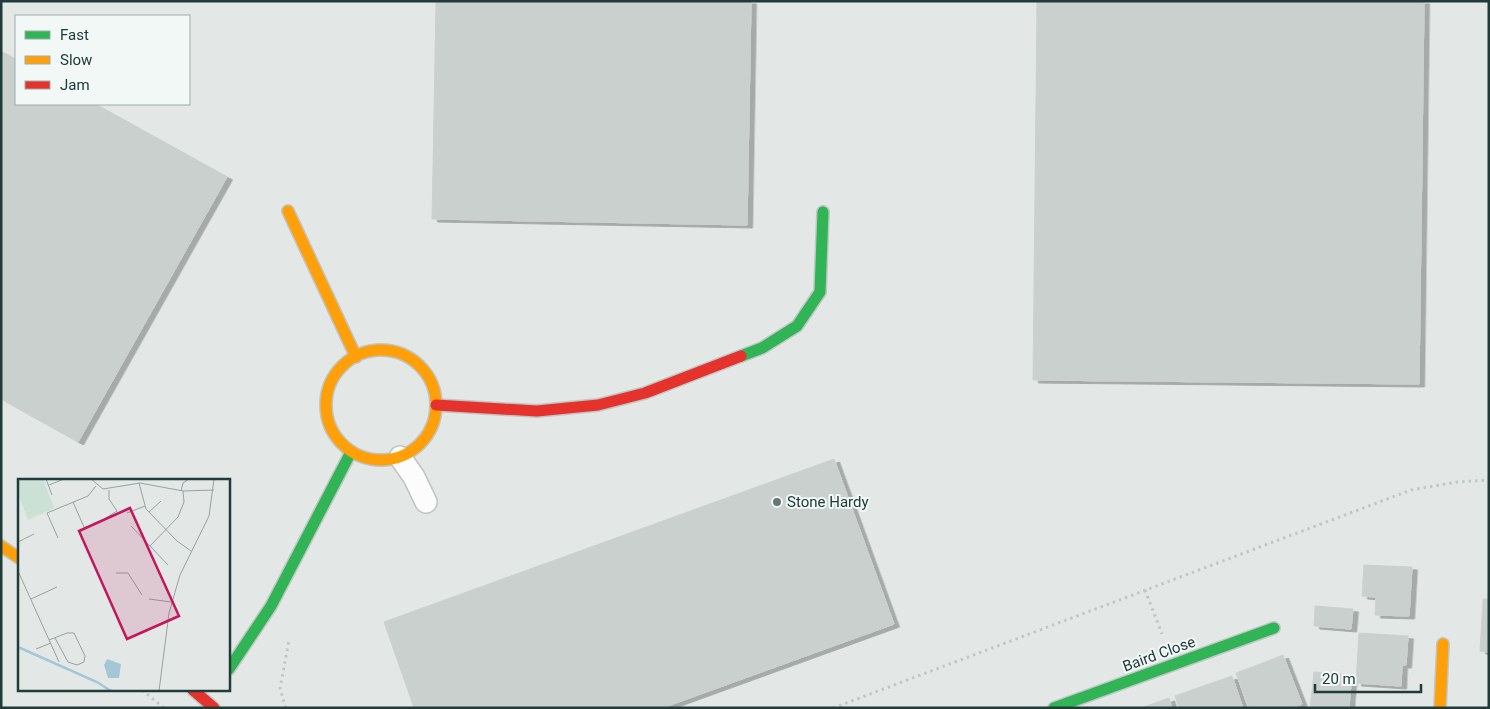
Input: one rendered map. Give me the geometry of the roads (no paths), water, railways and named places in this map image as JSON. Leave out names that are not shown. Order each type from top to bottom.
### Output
[{"type":"street","points":[[288,211],[356,357]]},
{"type":"street","points":[[436,405],[537,411],[598,405],[645,393],[762,348],[797,326],[820,292],[823,212]]},
{"type":"street","points":[[371,351],[403,354],[416,363],[427,375],[434,389],[436,405],[434,422],[426,437],[415,449],[400,457],[383,460],[366,458],[351,452],[338,439],[329,422],[326,403],[330,384],[341,368],[356,357],[371,351]]},
{"type":"street","points":[[230,668],[271,606],[351,452]]},
{"type":"street","points":[[1,546],[18,557]]},
{"type":"street","name":"Baird Close","points":[[1054,708],[1274,628]]},
{"type":"street","points":[[1440,708],[1443,644]]},
{"type":"street","points":[[195,692],[210,704]]},
{"type":"lane","points":[[400,457],[414,477],[426,502]]},
{"type":"place","name":"Stone Hardy","points":[[777,502]]}]
